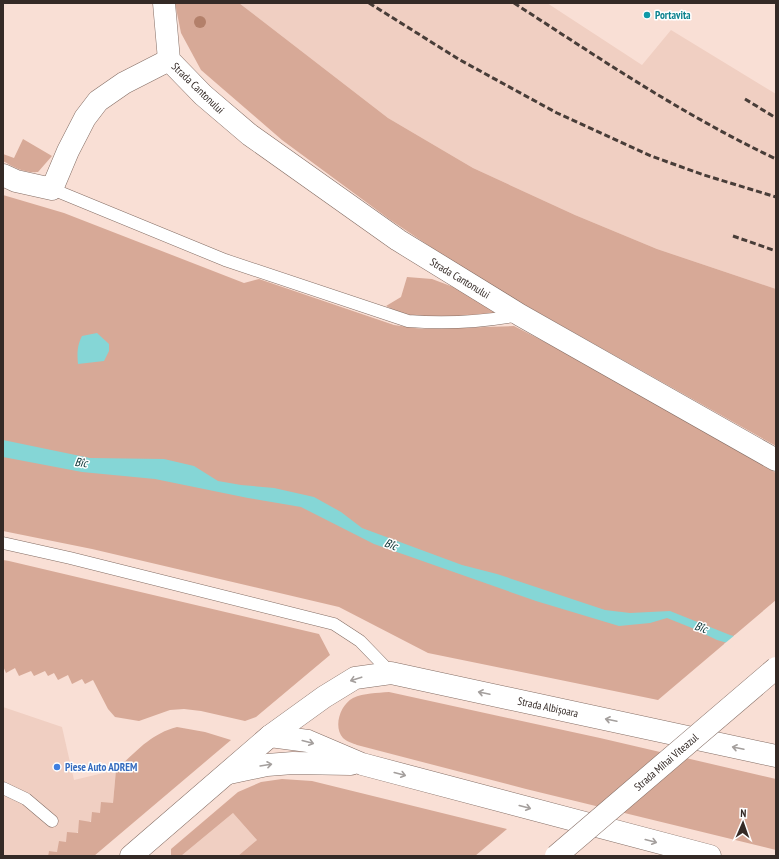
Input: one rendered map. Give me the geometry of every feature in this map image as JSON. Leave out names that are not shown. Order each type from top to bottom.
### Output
[{"type":"main road","name":"Strada Cantonului","points":[[164,3],[169,60],[203,95],[250,134],[398,240],[520,315],[776,460]]},
{"type":"main road","name":"Strada Cantonului","points":[[52,188],[68,151],[85,118],[98,101],[124,83],[169,60]]},
{"type":"main road","points":[[3,175],[16,181],[52,188]]},
{"type":"main road","name":"Strada Mihai Viteazul","points":[[556,856],[776,668]]},
{"type":"main road","name":"Strada Albișoara","points":[[131,856],[270,736],[324,697],[355,678],[391,673],[776,756]]},
{"type":"main road","points":[[270,736],[308,741],[362,764],[682,852],[710,856]]},
{"type":"main road","points":[[228,773],[267,765],[293,763],[362,764]]},
{"type":"lane","points":[[52,188],[225,260],[408,321],[427,323],[458,322],[520,315]]},
{"type":"lane","points":[[3,543],[334,624],[360,641],[391,673]]},
{"type":"lane","points":[[3,788],[26,799],[52,821]]},
{"type":"shaded area","points":[[175,3],[239,3],[388,118],[473,168],[575,215],[657,249],[776,289],[776,446],[477,278],[389,219],[282,140],[201,70],[181,33]]},
{"type":"shaded area","points":[[239,3],[547,3],[642,65],[671,30],[776,94],[776,289],[657,249],[575,215],[473,168],[388,118]]},
{"type":"shaded area","points":[[23,139],[52,156],[38,172],[20,170],[3,161],[3,154],[14,158]]},
{"type":"shaded area","points":[[3,195],[64,213],[244,283],[259,279],[394,325],[422,329],[514,326],[572,356],[776,473],[776,600],[658,700],[428,653],[339,607],[92,549],[3,531]]},
{"type":"shaded area","points":[[407,277],[432,279],[464,291],[497,311],[495,314],[467,317],[425,318],[399,312],[386,306],[401,297]]},
{"type":"shaded area","points":[[3,560],[319,634],[330,655],[256,717],[245,721],[201,711],[184,709],[170,710],[139,721],[115,717],[108,709],[93,680],[85,684],[82,679],[72,684],[68,675],[58,680],[54,673],[48,676],[45,671],[34,676],[31,671],[19,676],[15,668],[6,673],[3,666]]},
{"type":"shaded area","points":[[389,692],[600,738],[776,779],[776,850],[526,789],[357,745],[343,738],[340,733],[338,722],[341,711],[348,701],[362,695]]},
{"type":"shaded area","points":[[3,707],[62,727],[74,780],[116,770],[113,803],[66,842],[57,852],[49,851],[48,856],[3,856]]},
{"type":"shaded area","points":[[177,727],[205,732],[231,740],[94,856],[48,856],[49,851],[57,852],[59,841],[66,842],[67,832],[78,833],[79,820],[91,822],[92,812],[100,813],[101,802],[113,803],[116,770],[151,739],[167,730]]},
{"type":"shaded area","points":[[282,779],[312,781],[507,829],[475,856],[238,856],[257,840],[233,813],[181,856],[171,856],[171,849],[238,792],[261,782]]},
{"type":"shaded area","points":[[233,813],[257,840],[238,856],[181,856]]},
{"type":"water","points":[[97,333],[109,344],[109,351],[104,361],[78,364],[79,343],[82,336]]},
{"type":"water","name":"Bîc","points":[[3,440],[90,458],[164,459],[194,466],[218,481],[274,488],[314,497],[341,512],[362,528],[462,565],[497,574],[605,610],[630,613],[670,611],[730,635],[776,648],[776,657],[717,640],[667,618],[650,623],[619,626],[536,601],[374,544],[301,507],[155,479],[82,472],[3,457]]},
{"type":"pier","points":[[735,635],[776,646],[776,659],[724,644]]},
{"type":"railway","points":[[369,3],[460,60],[557,113],[651,156],[704,175],[776,197]]},
{"type":"railway","points":[[514,3],[675,105],[776,159]]},
{"type":"railway","points":[[745,99],[776,118]]},
{"type":"railway","points":[[733,236],[776,251]]},
{"type":"place","name":"Portavita","points":[[647,15]]},
{"type":"place","name":"Piese Auto ADREM","points":[[57,767]]}]
